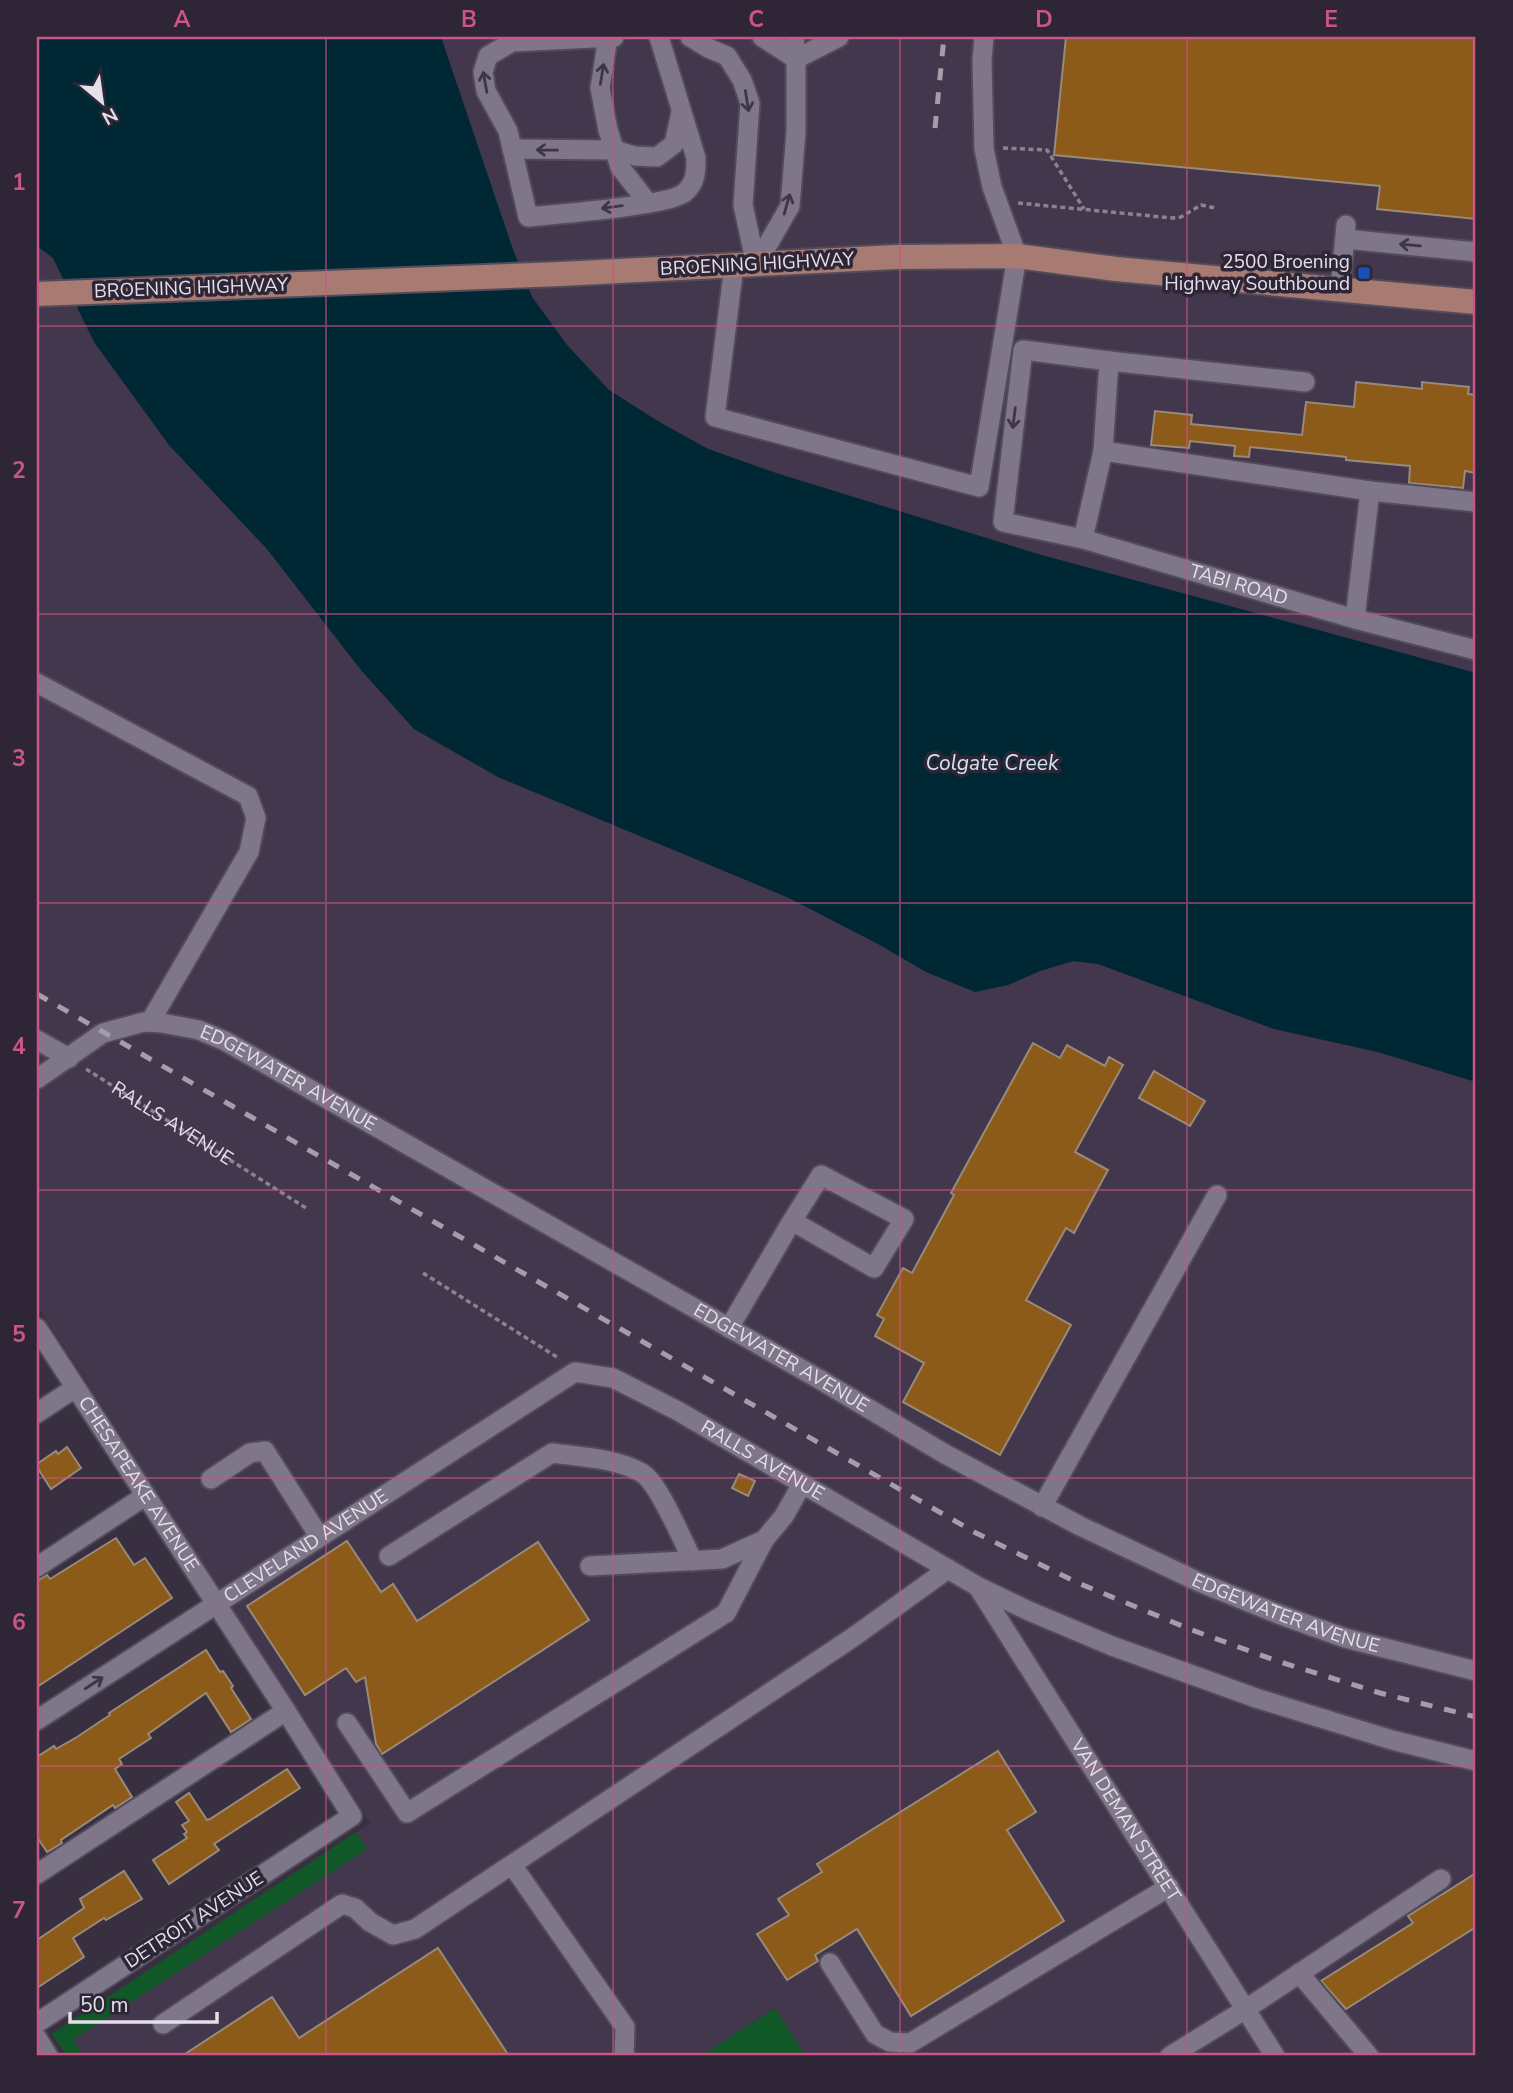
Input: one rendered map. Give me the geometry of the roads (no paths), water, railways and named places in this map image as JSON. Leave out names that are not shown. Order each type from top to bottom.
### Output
[{"type":"main road","name":"BROENING HIGHWAY","points":[[37,294],[560,274],[896,257],[1017,256],[1116,269],[1476,302]]},
{"type":"street","points":[[608,37],[600,88],[608,130],[621,167],[648,203]]},
{"type":"street","points":[[614,37],[512,42],[488,56],[483,72],[486,91],[508,131],[528,217],[658,202],[684,194],[696,178],[696,158],[659,37]]},
{"type":"street","points":[[690,37],[727,56]]},
{"type":"street","points":[[711,37],[742,80],[750,103],[743,205],[745,265],[715,417],[979,487],[1017,256],[992,187],[984,147],[984,37]]},
{"type":"street","points":[[762,37],[796,59]]},
{"type":"street","points":[[775,37],[796,59]]},
{"type":"street","points":[[787,37],[796,59]]},
{"type":"street","points":[[745,265],[790,206],[796,132],[794,37]]},
{"type":"street","points":[[796,59],[801,37]]},
{"type":"street","points":[[796,59],[809,37]]},
{"type":"street","points":[[796,59],[817,37]]},
{"type":"street","points":[[796,59],[832,37]]},
{"type":"street","points":[[512,149],[615,150],[635,156],[657,157],[674,144],[681,111]]},
{"type":"street","points":[[1340,289],[1345,232],[1476,251]]},
{"type":"street","name":"TABI ROAD","points":[[1108,361],[1023,350],[1003,522],[1083,539],[1355,619],[1476,650]]},
{"type":"street","points":[[1083,539],[1102,451],[1108,361],[1305,382]]},
{"type":"street","points":[[1102,451],[1370,491],[1476,502]]},
{"type":"street","points":[[1355,619],[1370,491]]},
{"type":"street","points":[[37,683],[248,796],[256,818],[250,852],[150,1022]]},
{"type":"street","name":"EDGEWATER AVENUE","points":[[69,1058],[103,1033],[150,1022],[199,1030],[225,1041],[1042,1507],[1199,1582],[1278,1614],[1345,1637],[1476,1671]]},
{"type":"street","points":[[37,1040],[69,1058],[37,1079]]},
{"type":"street","points":[[729,1328],[792,1221],[821,1175],[904,1219],[874,1268],[792,1221]]},
{"type":"street","points":[[1042,1507],[1217,1195]]},
{"type":"street","name":"CHESAPEAKE AVENUE","points":[[37,1328],[352,1816]]},
{"type":"street","name":"RALLS AVENUE","points":[[575,1372],[613,1378],[678,1411],[977,1586],[1030,1611],[1107,1644],[1256,1698],[1392,1740],[1476,1762]]},
{"type":"street","name":"CLEVELAND AVENUE","points":[[37,1720],[575,1372]]},
{"type":"street","points":[[37,1413],[75,1388]]},
{"type":"street","points":[[211,1479],[250,1453],[265,1451],[319,1536]]},
{"type":"street","points":[[389,1556],[552,1453],[609,1461],[643,1473],[659,1494],[693,1561]]},
{"type":"street","points":[[347,1723],[407,1813],[726,1613],[764,1540],[784,1516],[802,1484]]},
{"type":"street","points":[[37,1567],[145,1496]]},
{"type":"street","points":[[590,1566],[722,1559],[764,1540]]},
{"type":"street","points":[[163,2024],[342,1904],[355,1908],[370,1922],[393,1935],[415,1929],[852,1638],[948,1569]]},
{"type":"street","name":"VAN DEMAN STREET","points":[[977,1586],[1275,2056]]},
{"type":"street","points":[[37,1874],[286,1711]]},
{"type":"street","name":"DETROIT AVENUE","points":[[37,2023],[352,1816]]},
{"type":"street","points":[[512,1865],[625,2027],[624,2056]]},
{"type":"street","points":[[1170,2056],[1246,2009],[1441,1878]]},
{"type":"street","points":[[830,1963],[875,2034],[890,2042],[910,2043],[1169,1887]]},
{"type":"street","points":[[1299,1973],[1369,2056]]},
{"type":"street","points":[[37,2038],[48,2056]]},
{"type":"water","name":"Colgate Creek","points":[[37,37],[441,37],[512,247],[532,297],[567,345],[609,390],[656,420],[708,449],[776,473],[1038,554],[1476,673],[1476,1082],[1378,1052],[1274,1029],[1098,964],[1073,961],[1008,985],[975,992],[926,972],[789,898],[498,777],[414,729],[361,670],[267,549],[169,445],[94,342],[53,258],[37,246]]},
{"type":"railway","points":[[935,128],[944,37]]},
{"type":"railway","points":[[37,994],[976,1533],[1078,1583],[1192,1630],[1277,1661],[1380,1693],[1476,1717]]},
{"type":"place","name":"2500 Broening Highway Southbound","points":[[1364,273]]}]
